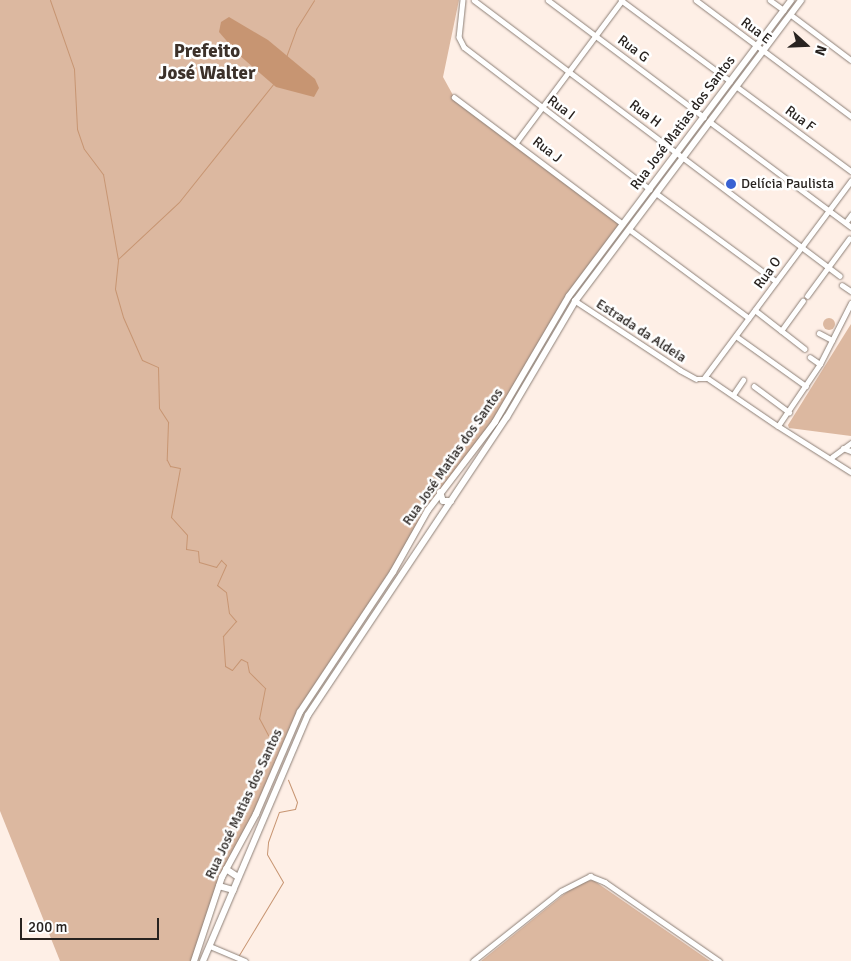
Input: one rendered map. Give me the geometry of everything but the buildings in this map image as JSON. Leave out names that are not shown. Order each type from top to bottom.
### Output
[{"type":"main road","name":"Rua José Matias dos Santos","points":[[194,961],[226,869],[300,712],[393,572],[440,492],[495,422],[569,296],[623,224],[683,157],[757,46],[791,0]]},
{"type":"main road","name":"Rua José Matias dos Santos","points":[[733,84],[763,50],[801,0]]},
{"type":"main road","name":"Rua José Matias dos Santos","points":[[203,961],[303,722],[451,501],[576,300],[629,229],[677,153],[707,119]]},
{"type":"main road","points":[[440,492],[443,501],[451,501]]},
{"type":"main road","points":[[428,510],[439,518]]},
{"type":"main road","points":[[226,869],[238,877]]},
{"type":"main road","points":[[219,886],[233,890]]},
{"type":"street","name":"Rua I","points":[[464,0],[461,44],[542,108],[776,281]]},
{"type":"street","name":"Rua H","points":[[474,0],[840,276]]},
{"type":"street","name":"Rua G","points":[[548,0],[851,227]]},
{"type":"street","points":[[517,141],[597,36],[621,0]]},
{"type":"street","name":"Rua F","points":[[621,0],[851,171]]},
{"type":"street","name":"Rua E","points":[[696,0],[851,116]]},
{"type":"street","points":[[770,0],[784,10]]},
{"type":"street","points":[[790,14],[851,60]]},
{"type":"street","name":"Rua J","points":[[454,97],[517,141],[623,224]]},
{"type":"street","name":"Rua O","points":[[704,378],[851,181]]},
{"type":"street","points":[[846,222],[851,215]]},
{"type":"street","points":[[629,229],[749,318]]},
{"type":"street","points":[[806,296],[849,239]]},
{"type":"street","points":[[842,285],[851,291]]},
{"type":"street","name":"Estrada da Aldeia","points":[[569,296],[680,370],[704,378],[733,394],[778,426],[832,457],[851,472]]},
{"type":"street","points":[[781,331],[803,301]]},
{"type":"street","points":[[778,426],[820,364],[851,303]]},
{"type":"street","points":[[755,310],[805,349]]},
{"type":"street","points":[[819,333],[832,340]]},
{"type":"street","points":[[736,336],[806,386]]},
{"type":"street","points":[[810,357],[820,364]]},
{"type":"street","points":[[733,394],[743,380]]},
{"type":"street","points":[[754,386],[789,412]]},
{"type":"street","points":[[832,457],[851,443]]},
{"type":"street","points":[[843,448],[851,451]]},
{"type":"street","points":[[473,961],[561,892],[590,876],[605,882],[719,961]]},
{"type":"street","points":[[210,946],[245,961]]},
{"type":"shaded area","points":[[0,0],[459,0],[443,77],[454,97],[623,224],[569,296],[509,399],[440,492],[300,712],[256,814],[226,869],[194,961],[60,961],[0,811]]},
{"type":"shaded area","points":[[229,17],[268,40],[315,79],[319,88],[314,97],[276,87],[238,54],[219,32],[221,22]]},
{"type":"shaded area","points":[[827,318],[831,318],[835,324],[831,330],[827,330],[823,326],[823,322]]},
{"type":"shaded area","points":[[851,324],[851,436],[789,428],[788,425]]},
{"type":"shaded area","points":[[593,880],[710,961],[481,961],[578,883]]},
{"type":"waterway","points":[[50,0],[74,69],[77,129],[84,149],[103,174],[118,260],[115,289],[123,317],[142,360],[158,367],[159,408],[168,422],[167,460],[170,466],[180,468],[171,517],[187,535],[186,549],[198,551],[199,562],[216,567],[221,560],[226,565],[217,585],[226,592],[229,613],[236,621],[223,636],[225,666],[232,670],[241,659],[247,662],[249,672],[265,688],[259,718],[269,737],[263,751],[270,760]]},
{"type":"waterway","points":[[286,57],[296,29],[314,0]]},
{"type":"waterway","points":[[118,259],[179,202],[274,83]]},
{"type":"waterway","points":[[239,955],[283,882],[267,854],[268,842],[279,812],[295,809],[297,802],[288,780]]},
{"type":"place","name":"Delícia Paulista","points":[[731,184]]},
{"type":"district","name":"Prefeito José Walter","points":[[207,63]]}]
